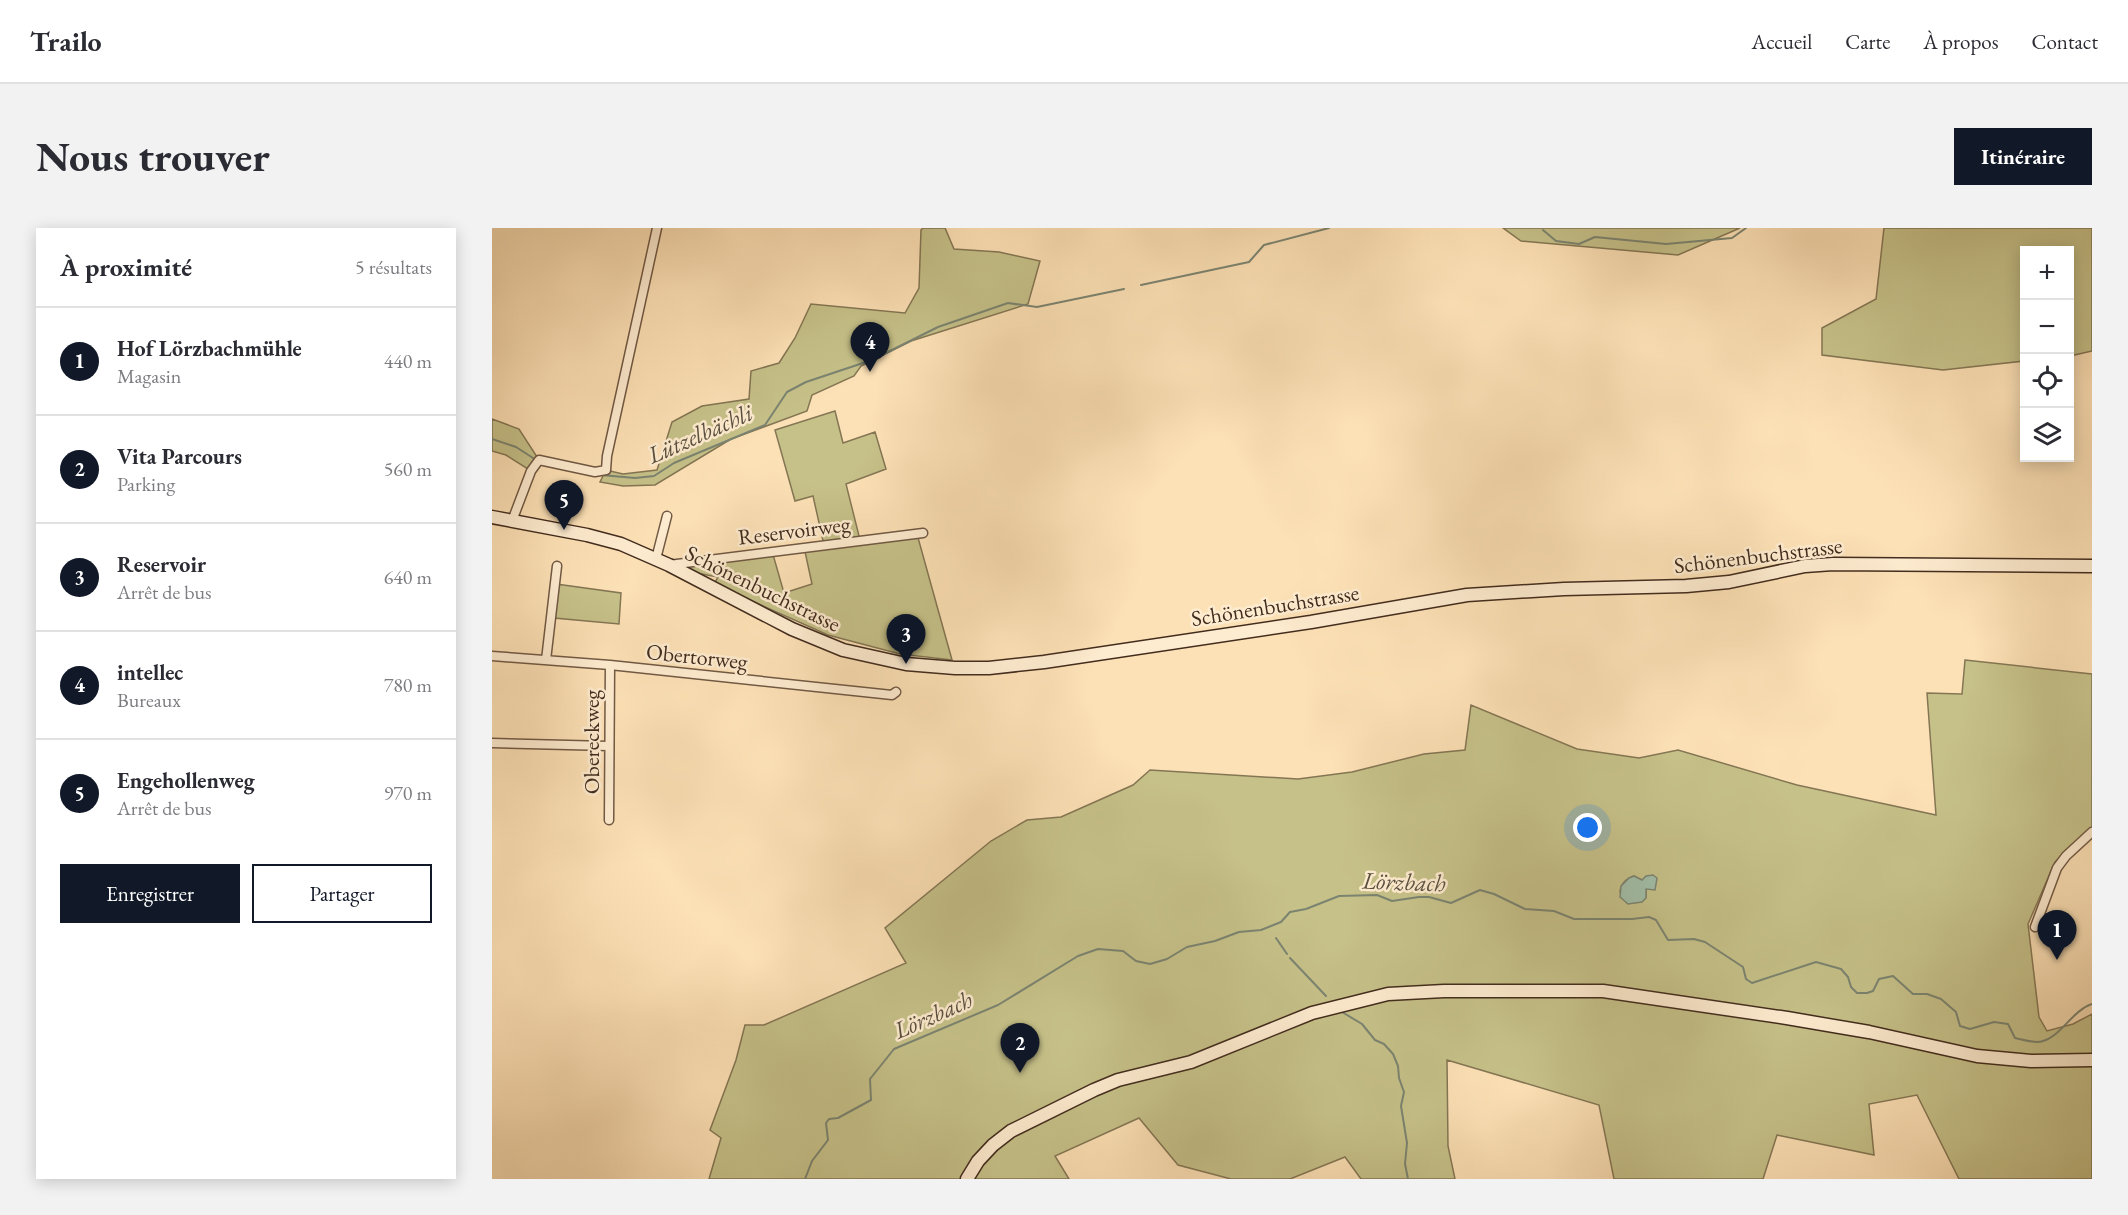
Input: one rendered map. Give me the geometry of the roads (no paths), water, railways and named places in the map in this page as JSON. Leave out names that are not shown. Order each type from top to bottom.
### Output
[{"type":"street","points":[[512,521],[531,471],[538,460],[595,471],[606,470],[607,456],[657,228]]},
{"type":"street","points":[[656,559],[667,516]]},
{"type":"street","name":"Schönenbuchstrasse","points":[[492,518],[587,535],[621,544],[669,565],[792,629],[843,650],[906,664],[963,669],[1044,662],[1321,620],[1467,595],[1697,585],[1729,582],[1805,566],[1833,564],[2092,566]]},
{"type":"street","name":"Reservoirweg","points":[[669,565],[923,533]]},
{"type":"street","points":[[546,660],[557,566]]},
{"type":"street","name":"Obertorweg","points":[[492,656],[610,665],[892,695],[896,692]]},
{"type":"street","name":"Obereckweg","points":[[609,820],[610,665]]},
{"type":"street","points":[[492,743],[608,746]]},
{"type":"street","points":[[2035,927],[2057,868],[2066,856],[2092,832]]},
{"type":"street","points":[[967,1179],[978,1161],[1011,1131],[1094,1090],[1118,1080],[1191,1062],[1312,1013],[1388,994],[1468,991],[1603,991],[1834,1026],[1977,1056],[2031,1061],[2092,1060]]},
{"type":"waterway","name":"Lützelbächli","points":[[1141,285],[1249,262],[1264,245],[1329,228]]},
{"type":"waterway","name":"Lützelbächli","points":[[1543,230],[1556,241],[1579,244],[1595,237],[1666,244],[1732,238],[1746,228]]},
{"type":"waterway","name":"Lützelbächli","points":[[601,475],[635,478],[654,476],[674,463],[765,425],[787,392],[806,382],[872,360],[938,327],[1008,303],[1037,307],[1124,289]]},
{"type":"waterway","name":"Lützelbächli","points":[[492,439],[516,447],[533,458]]},
{"type":"waterway","name":"Lörzbach","points":[[805,1179],[812,1161],[828,1140],[826,1123],[829,1119],[838,1118],[871,1100],[870,1079],[894,1049],[998,1005],[1078,956],[1098,949],[1123,951],[1136,961],[1150,964],[1167,959],[1187,947],[1215,941],[1239,932],[1261,930],[1281,922],[1290,912],[1306,909],[1339,896],[1377,895],[1392,901],[1429,897],[1451,903],[1480,890],[1525,909],[1554,911],[1574,919],[1649,917],[1656,920],[1668,940],[1694,939],[1705,942],[1743,967],[1746,979],[1752,983],[1816,962],[1841,969],[1857,993],[1873,991],[1879,979],[1893,976],[1913,994],[1927,994],[1941,999],[1956,1012],[1960,1026],[1970,1029],[1994,1022],[2008,1024],[2015,1038],[2033,1042],[2040,1042],[2056,1034],[2079,1012],[2092,1004]]},
{"type":"waterway","points":[[1276,938],[1287,954]]},
{"type":"waterway","points":[[1290,958],[1326,996]]},
{"type":"waterway","points":[[1342,1012],[1362,1024],[1375,1040],[1384,1044],[1393,1054],[1398,1066],[1404,1092],[1401,1106],[1407,1143],[1405,1164],[1408,1179]]},
{"type":"place","name":"intellec","points":[[870,372]]},
{"type":"place","name":"Engehollenweg","points":[[564,530]]},
{"type":"place","name":"Reservoir","points":[[906,664]]},
{"type":"place","name":"Hof Lörzbachmühle","points":[[2057,960]]},
{"type":"place","name":"Vita Parcours","points":[[1020,1073]]}]
